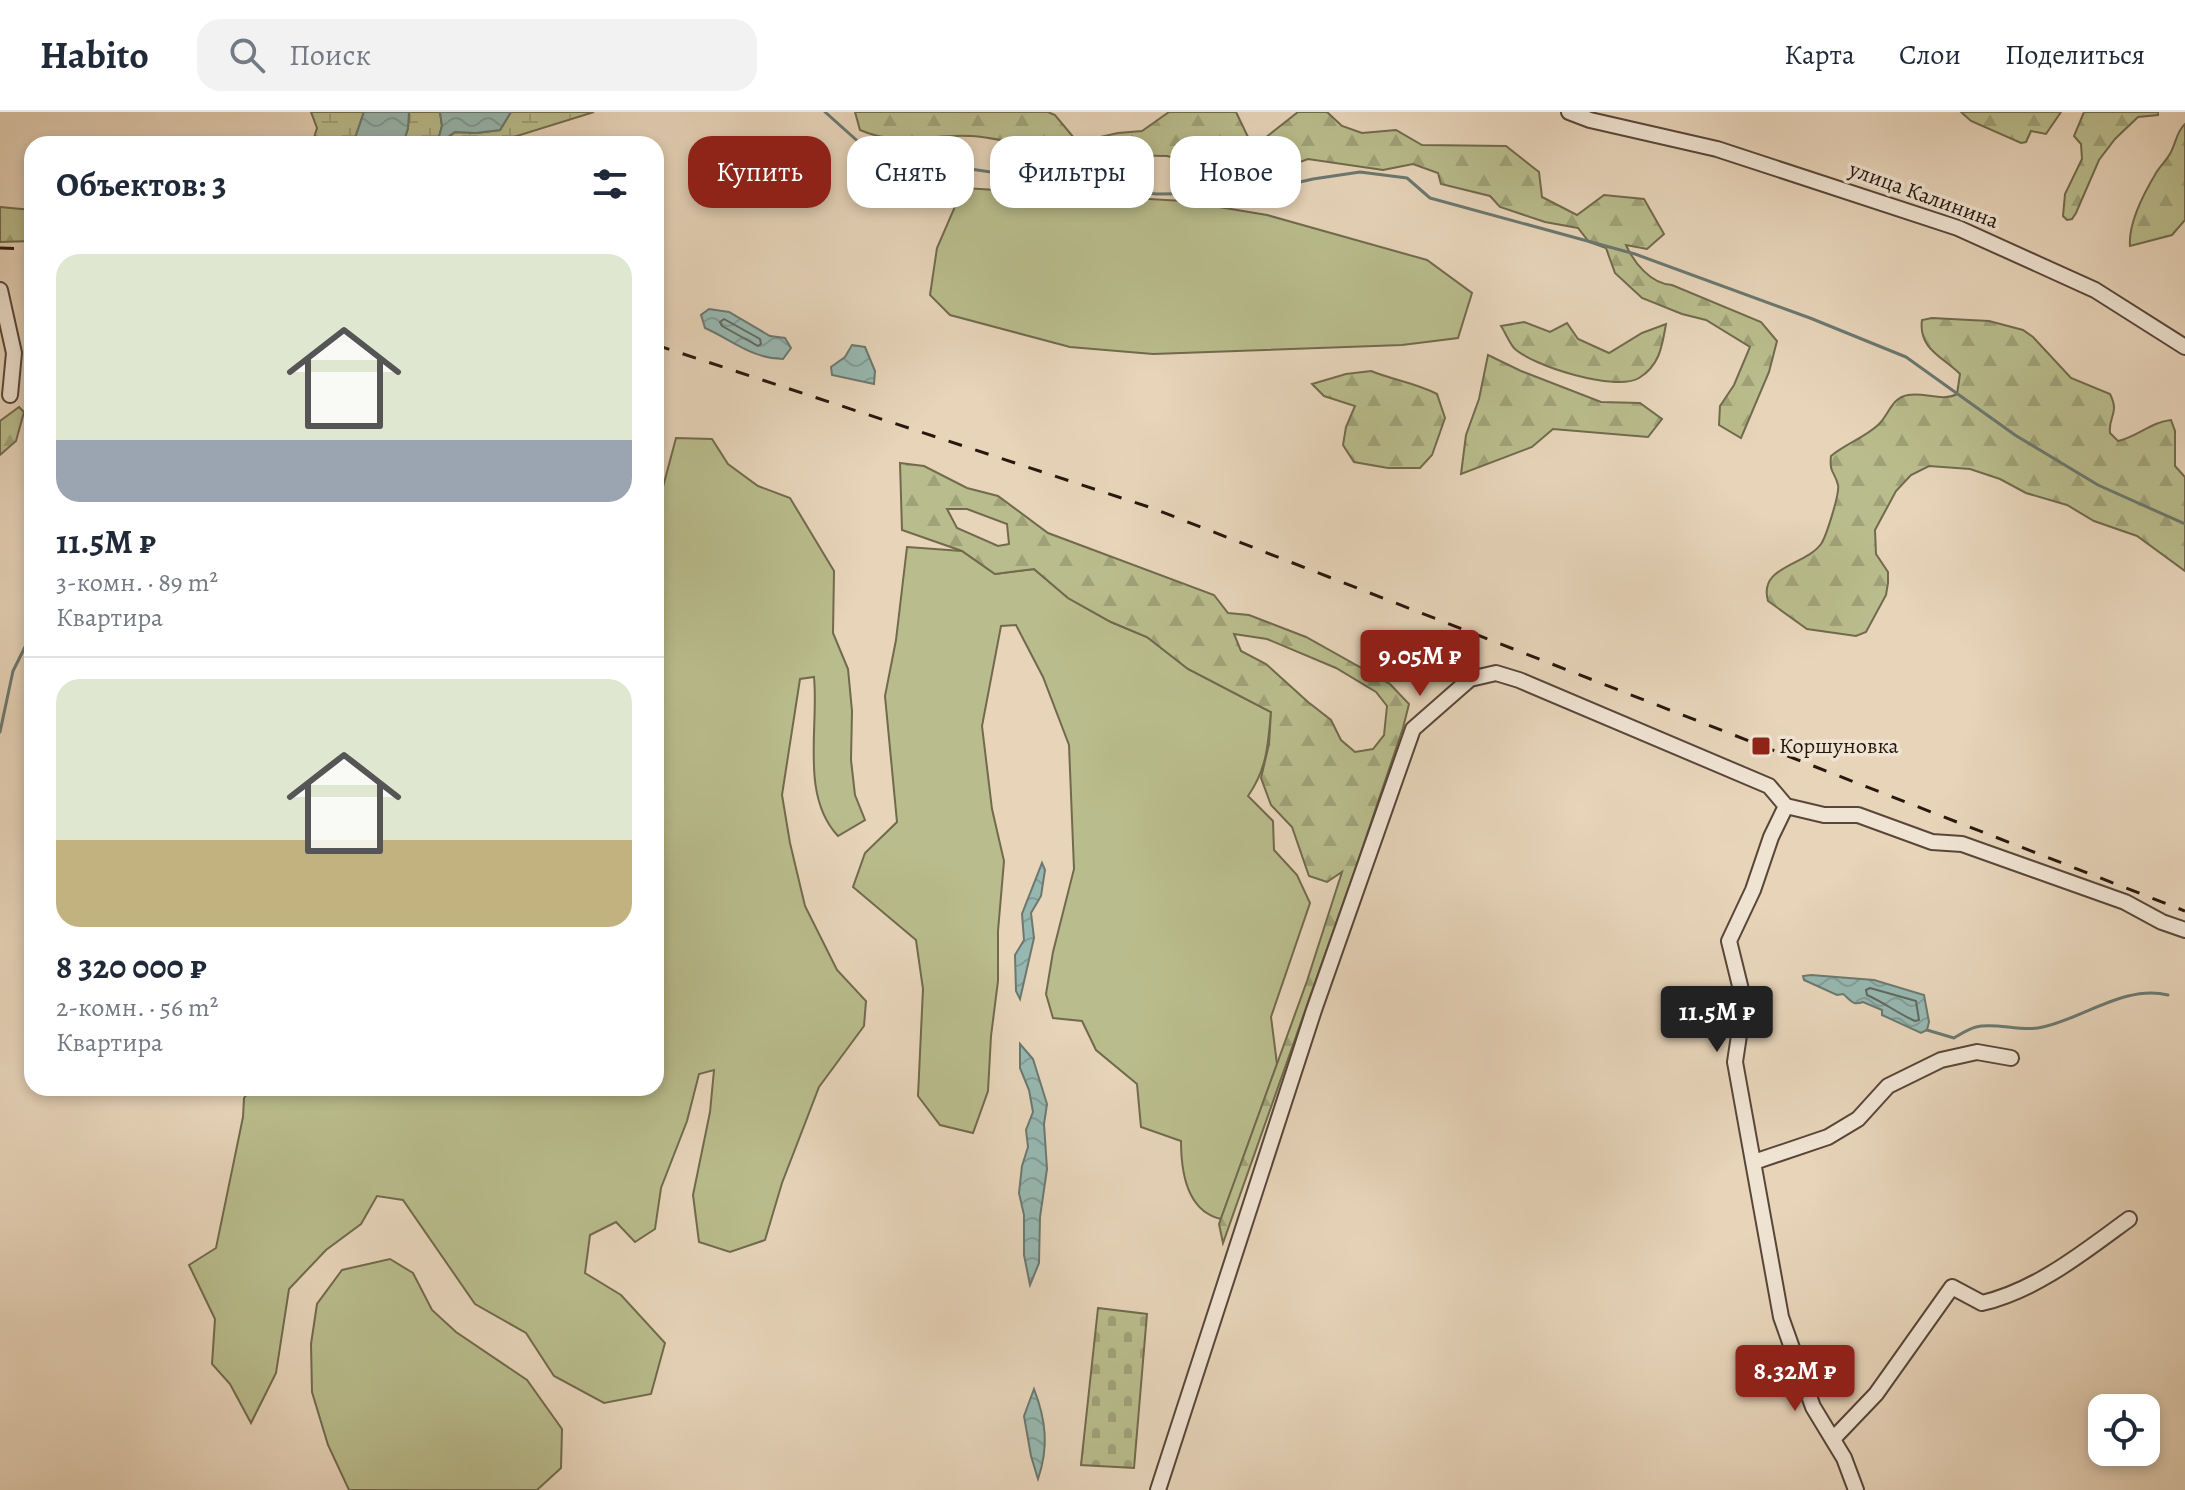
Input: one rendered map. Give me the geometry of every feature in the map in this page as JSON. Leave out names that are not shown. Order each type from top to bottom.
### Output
[{"type":"street","name":"улица Калинина","points":[[1569,112],[1590,120],[1630,120],[1958,228],[2095,290],[2185,347]]},
{"type":"street","points":[[0,290],[14,353],[10,395]]},
{"type":"street","points":[[1158,1490],[1314,1010],[1413,729],[1470,679],[1496,673],[1672,743],[1769,786],[1786,806],[1824,815],[1858,815],[1932,842],[1962,844],[2125,902],[2162,922],[2185,930]]},
{"type":"street","points":[[1786,806],[1729,941],[1744,1002],[1735,1062],[1781,1317],[1813,1407],[1844,1458],[1856,1490]]},
{"type":"street","points":[[1754,1162],[1828,1137],[1858,1119],[1888,1086],[1941,1060],[1977,1052],[2011,1058]]},
{"type":"street","points":[[1833,1439],[1876,1394],[1952,1287],[1982,1303],[2003,1298],[2062,1267],[2129,1219]]},
{"type":"green space","points":[[311,112],[364,112],[356,136],[314,136],[317,128]]},
{"type":"green space","points":[[409,112],[440,112],[442,126],[439,136],[406,136]]},
{"type":"green space","points":[[511,112],[594,112],[517,136],[450,136],[455,132],[500,130]]},
{"type":"green space","points":[[855,112],[1048,112],[1055,115],[1072,136],[880,136],[860,130]]},
{"type":"green space","points":[[1169,112],[1236,112],[1248,136],[1170,136],[1170,157],[1154,156],[1154,136],[1105,136],[1142,131]]},
{"type":"green space","points":[[1298,112],[1327,112],[1342,126],[1362,133],[1396,130],[1422,145],[1506,146],[1539,172],[1542,197],[1577,215],[1604,195],[1644,199],[1664,234],[1647,249],[1626,245],[1644,271],[1657,281],[1761,322],[1777,341],[1769,372],[1741,438],[1719,425],[1720,406],[1734,385],[1750,347],[1706,320],[1642,298],[1615,273],[1606,248],[1589,242],[1578,228],[1545,222],[1500,207],[1490,196],[1441,184],[1438,173],[1413,164],[1383,170],[1308,159],[1301,162],[1301,136],[1268,136]]},
{"type":"green space","points":[[1961,112],[2061,112],[2046,134],[2031,131],[2026,142],[2021,143],[1971,121]]},
{"type":"green space","points":[[2084,112],[2158,112],[2158,115],[2138,117],[2115,139],[2099,160],[2076,213],[2067,220],[2063,216],[2065,194],[2082,159],[2081,144],[2074,136]]},
{"type":"green space","points":[[2185,124],[2185,220],[2172,235],[2130,246],[2134,218],[2142,199]]},
{"type":"green space","points":[[974,189],[990,190],[990,208],[1154,208],[1154,199],[1170,200],[1170,208],[1225,208],[1267,215],[1427,260],[1472,293],[1458,338],[1402,345],[1153,354],[1070,347],[950,315],[930,295],[937,248],[954,208],[974,208]]},
{"type":"green space","points":[[0,207],[24,209],[24,241],[0,242]]},
{"type":"green space","points":[[1922,320],[1989,321],[2023,330],[2071,378],[2110,394],[2114,411],[2110,433],[2118,441],[2171,420],[2175,431],[2175,466],[2185,477],[2185,571],[2137,536],[2094,521],[2067,505],[2026,493],[2000,479],[1970,469],[1929,466],[1911,475],[1896,491],[1875,530],[1876,554],[1888,572],[1888,583],[1886,595],[1866,632],[1856,636],[1807,629],[1768,601],[1767,589],[1776,573],[1814,551],[1823,540],[1838,490],[1831,456],[1873,430],[1902,397],[1957,394],[1960,374],[1933,352],[1924,338]]},
{"type":"green space","points":[[1524,322],[1550,332],[1567,323],[1578,339],[1609,353],[1642,333],[1666,324],[1659,354],[1652,367],[1639,378],[1612,382],[1555,369],[1524,355],[1514,348],[1501,326]]},
{"type":"green space","points":[[1488,355],[1601,402],[1640,403],[1662,419],[1648,437],[1553,429],[1532,447],[1461,474],[1466,435],[1479,399]]},
{"type":"green space","points":[[1371,371],[1437,394],[1445,418],[1432,455],[1420,468],[1388,468],[1354,462],[1343,445],[1346,427],[1355,406],[1324,396],[1312,384],[1346,374]]},
{"type":"green space","points":[[19,407],[24,412],[16,441],[0,455],[0,421]]},
{"type":"green space","points":[[676,438],[712,439],[728,464],[758,486],[790,498],[834,571],[833,633],[848,669],[852,711],[851,760],[855,795],[865,820],[838,836],[826,820],[819,801],[814,760],[814,677],[800,679],[782,795],[805,906],[837,970],[866,1001],[864,1026],[819,1087],[782,1183],[765,1240],[730,1252],[699,1242],[693,1195],[710,1112],[714,1070],[699,1074],[687,1121],[661,1188],[655,1229],[635,1242],[616,1222],[590,1235],[585,1273],[621,1295],[665,1343],[651,1394],[604,1403],[554,1376],[526,1333],[475,1304],[403,1200],[377,1196],[361,1224],[326,1250],[289,1289],[276,1373],[251,1423],[230,1384],[212,1364],[215,1319],[189,1265],[216,1248],[246,1096],[664,1096],[664,483]]},
{"type":"green space","points":[[900,463],[924,466],[967,488],[998,496],[1048,533],[1214,595],[1228,613],[1249,615],[1306,637],[1390,684],[1409,704],[1358,861],[1223,1243],[1219,1224],[1307,981],[1342,872],[1327,882],[1309,876],[1292,827],[1271,805],[1261,778],[1269,744],[1271,712],[1188,669],[1147,637],[1111,622],[1068,598],[1034,569],[995,574],[962,551],[902,530]],"holes":[[[947,509],[967,509],[1007,524],[1009,544],[998,546],[957,528]],[[1234,634],[1267,639],[1336,668],[1376,692],[1387,706],[1384,735],[1373,749],[1355,752],[1341,740],[1331,720],[1266,664],[1241,651]]]},
{"type":"green space","points":[[907,547],[962,551],[995,574],[1034,569],[1068,598],[1111,622],[1147,637],[1188,669],[1271,712],[1263,766],[1248,796],[1273,821],[1274,850],[1297,875],[1310,903],[1271,1017],[1277,1064],[1221,1219],[1209,1215],[1193,1199],[1184,1177],[1181,1141],[1141,1127],[1137,1084],[1096,1050],[1082,1021],[1053,1018],[1046,994],[1074,869],[1069,745],[1043,677],[1016,625],[1001,626],[982,726],[992,809],[1004,861],[988,1091],[973,1133],[940,1125],[918,1096],[923,989],[916,940],[853,887],[865,853],[897,822],[885,696],[896,640]]},
{"type":"green space","points":[[390,1259],[413,1273],[432,1310],[456,1332],[527,1380],[562,1429],[561,1468],[537,1490],[349,1490],[328,1445],[312,1392],[311,1344],[317,1304],[342,1270]]},
{"type":"green space","points":[[1098,1308],[1147,1314],[1134,1468],[1081,1465]]},
{"type":"water","points":[[364,112],[409,112],[406,136],[356,136]]},
{"type":"water","points":[[440,112],[511,112],[500,130],[455,132],[449,136],[439,136],[442,126]]},
{"type":"water","points":[[709,309],[729,312],[770,336],[785,338],[791,348],[783,359],[762,356],[743,348],[705,328],[701,315]]},
{"type":"water","points":[[852,345],[865,347],[875,371],[874,384],[832,375],[831,367],[845,357]]},
{"type":"water","points":[[1042,863],[1045,870],[1041,896],[1031,913],[1034,938],[1020,999],[1016,991],[1015,955],[1024,940],[1022,914]]},
{"type":"water","points":[[1803,976],[1874,980],[1924,995],[1929,1022],[1927,1030],[1921,1033],[1882,1015],[1882,1010],[1863,1002],[1854,1003],[1843,994],[1837,995],[1804,980]]},
{"type":"water","points":[[1020,1044],[1033,1059],[1047,1104],[1044,1124],[1047,1169],[1040,1217],[1039,1263],[1030,1285],[1019,1193],[1028,1147],[1026,1130],[1033,1112],[1020,1068]]},
{"type":"water","points":[[1034,1389],[1045,1434],[1038,1479],[1024,1416]]},
{"type":"waterway","points":[[825,112],[862,145],[943,165],[1156,194],[1252,193],[1360,172],[1407,178],[1430,198],[1635,254],[1906,357],[2015,435],[2098,485],[2185,524]]},
{"type":"waterway","points":[[0,732],[13,671],[24,649]]},
{"type":"waterway","points":[[1927,1030],[1954,1038],[1983,1026],[2038,1028],[2119,999],[2152,993],[2168,995]]},
{"type":"railway","points":[[0,248],[24,249]]},
{"type":"railway","points":[[664,348],[1152,508],[2185,911]]},
{"type":"place","name":"Коршуновка","points":[[1761,746]]}]
